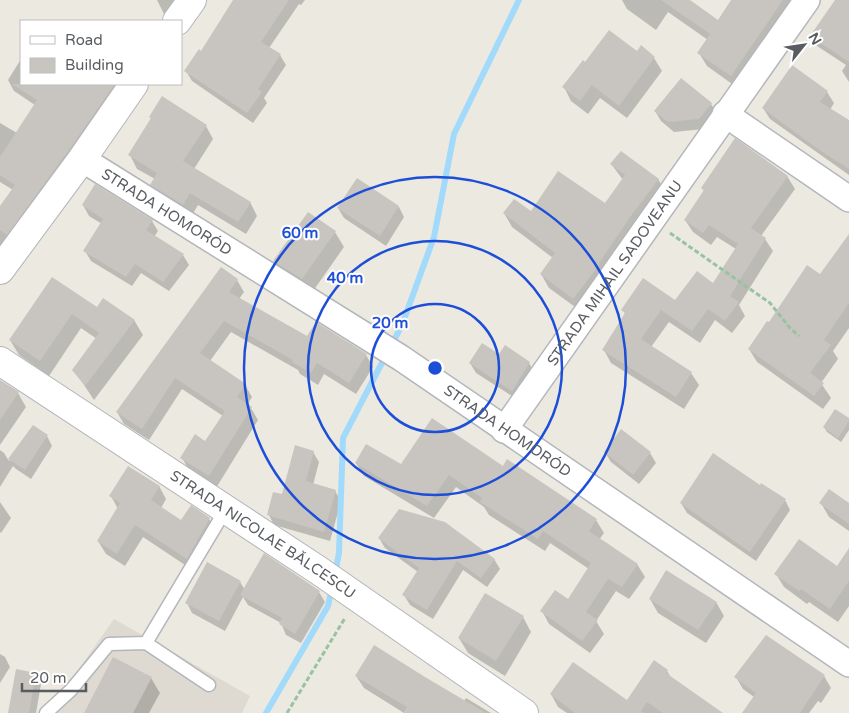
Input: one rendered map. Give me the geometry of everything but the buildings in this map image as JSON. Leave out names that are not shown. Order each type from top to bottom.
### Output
[{"type":"main road","points":[[178,20],[192,0]]},
{"type":"main road","points":[[0,270],[133,85]]},
{"type":"main road","name":"STRADA NICOLAE BĂLCESCU","points":[[0,361],[318,570],[524,713]]},
{"type":"street","name":"STRADA MIHAIL SADOVEANU","points":[[504,430],[807,0]]},
{"type":"street","points":[[725,114],[849,199]]},
{"type":"street","name":"STRADA HOMORÓD","points":[[82,158],[391,352],[849,664]]},
{"type":"lane","points":[[146,644],[226,509]]},
{"type":"lane","points":[[46,713],[70,690],[109,644],[146,644],[209,685]]},
{"type":"path","points":[[651,220],[770,303],[799,336]]},
{"type":"path","points":[[287,713],[307,677],[349,611],[356,615],[357,597]]},
{"type":"shaded area","points":[[114,619],[250,696],[242,713],[38,713],[72,679]]},
{"type":"waterway","points":[[391,346],[402,325],[434,237],[454,134],[519,0]]},
{"type":"waterway","points":[[335,574],[339,553],[343,438],[386,355]]},
{"type":"waterway","points":[[266,713],[328,606],[332,588]]}]
